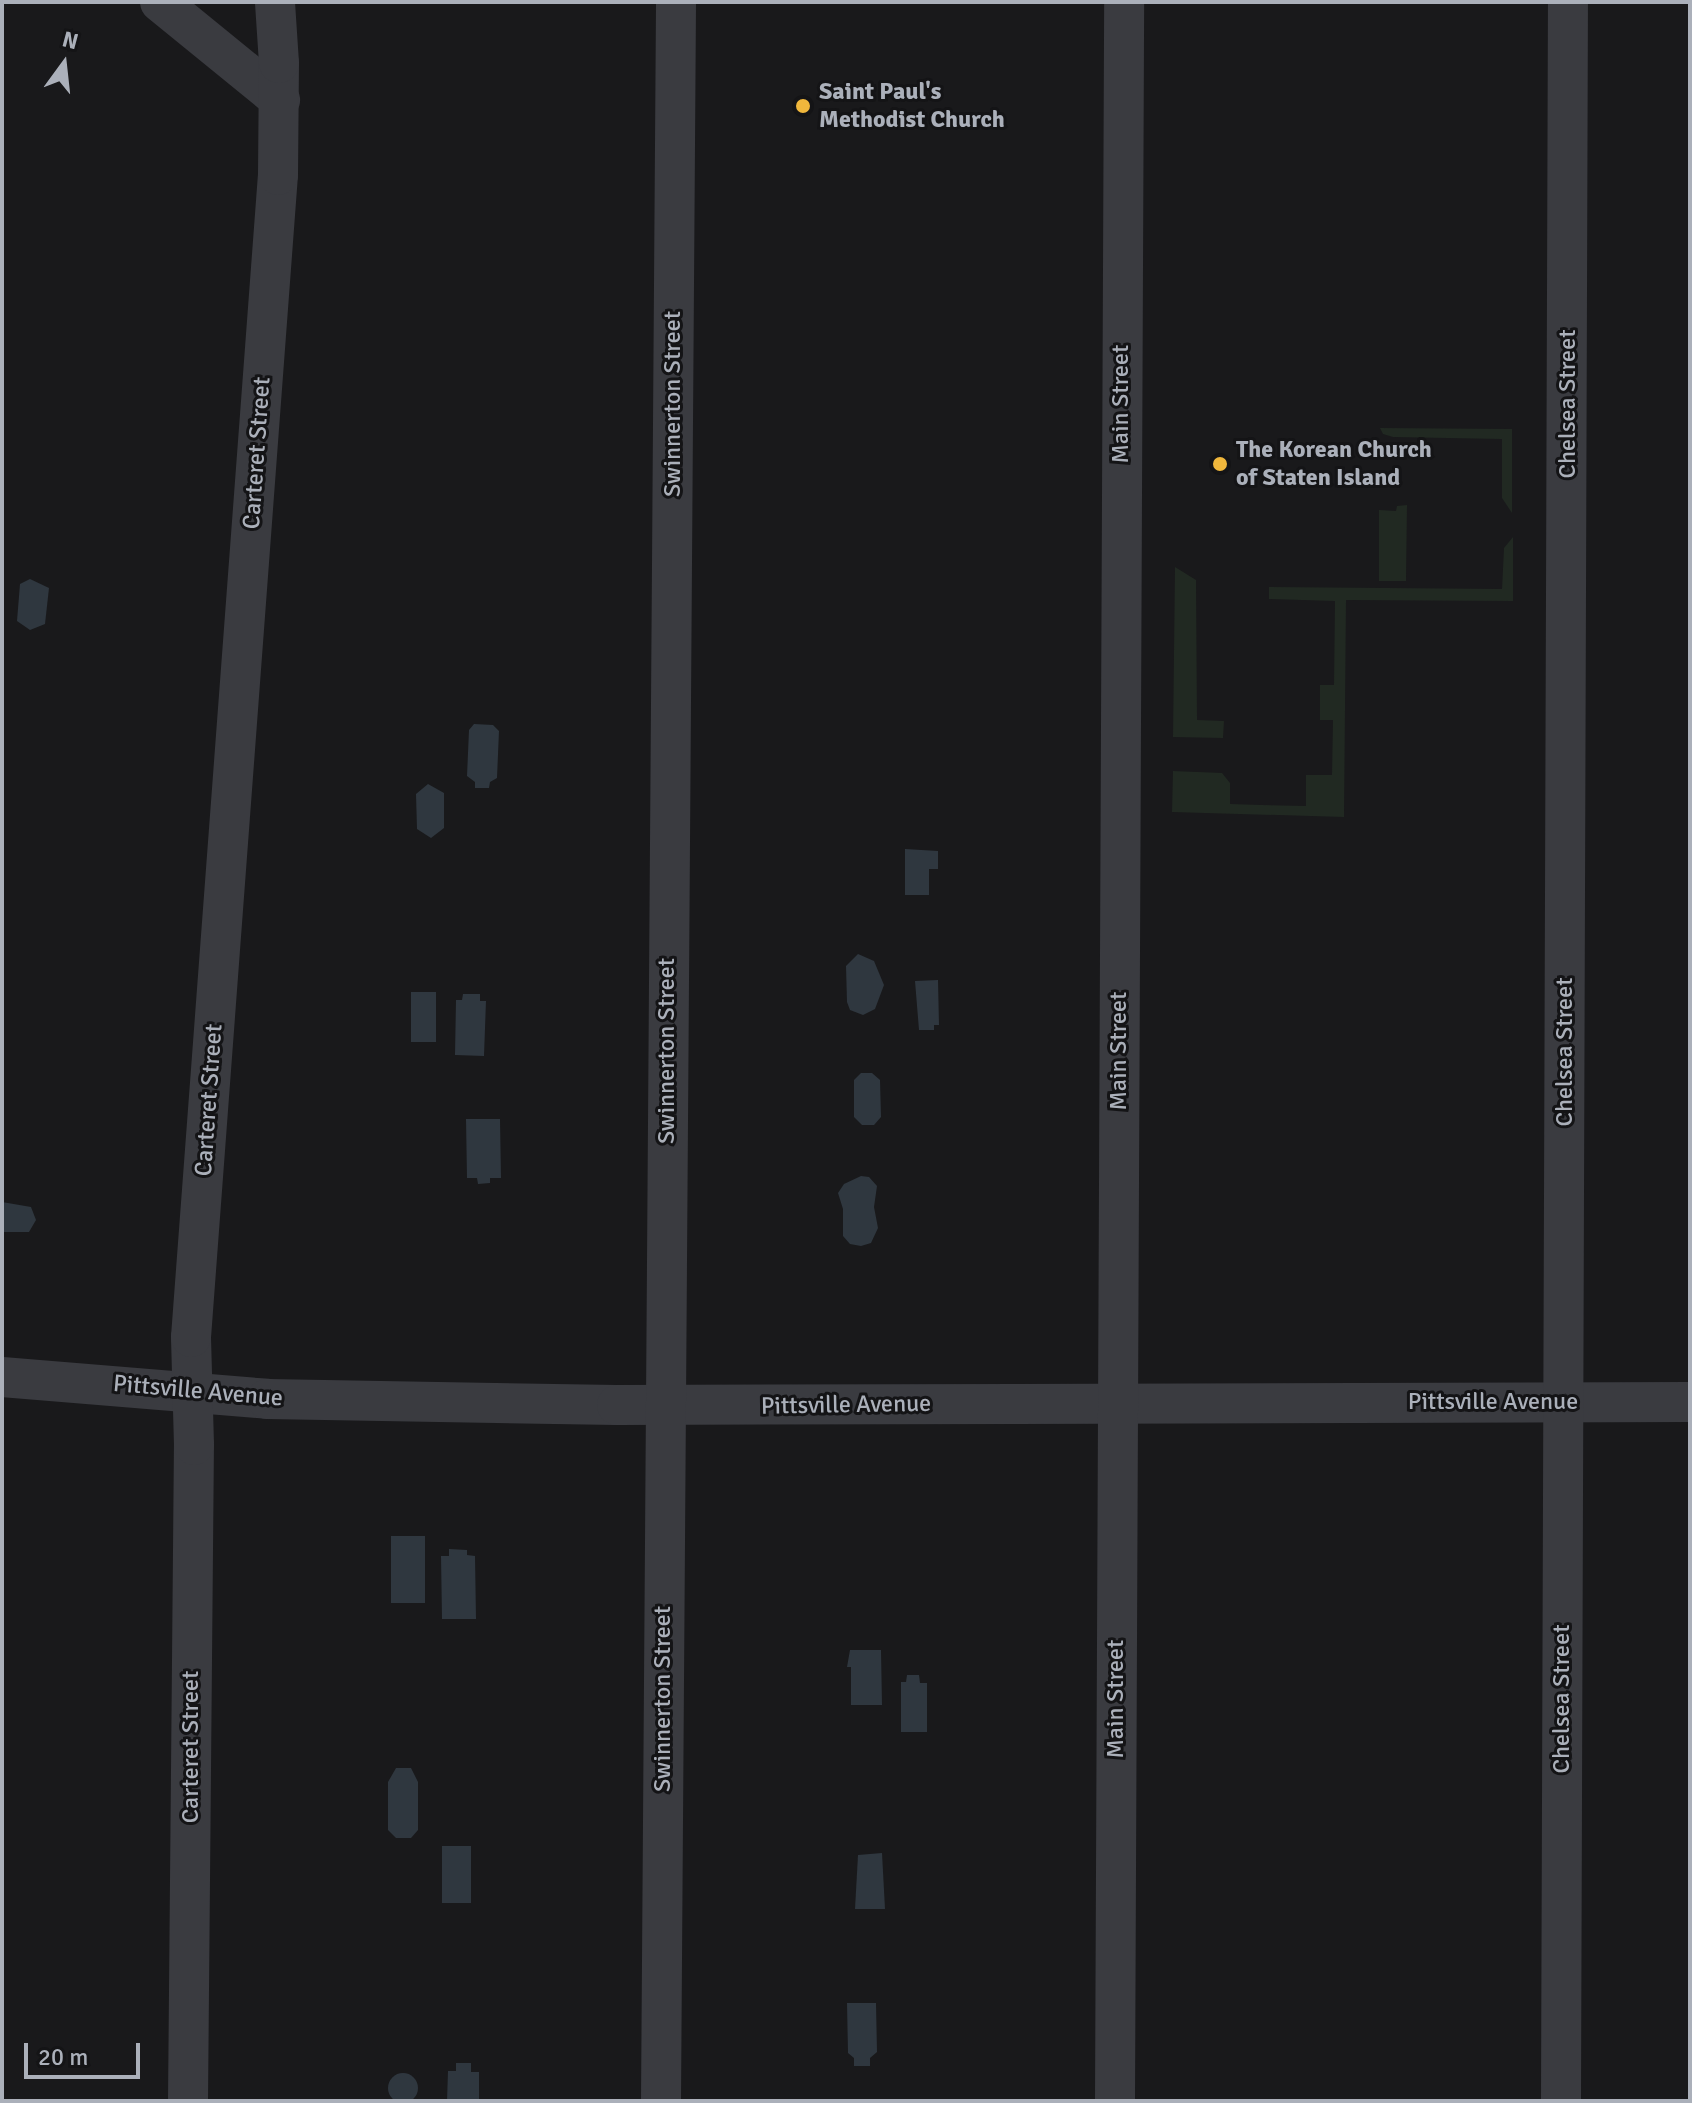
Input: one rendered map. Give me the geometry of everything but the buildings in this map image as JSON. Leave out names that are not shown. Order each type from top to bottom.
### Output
[{"type":"street","points":[[160,2],[280,100]]},
{"type":"street","name":"Carteret Street","points":[[188,2101],[191,1337],[278,175],[280,100],[275,2]]},
{"type":"street","name":"Swinnerton Street","points":[[661,2101],[676,2]]},
{"type":"street","name":"Main Street","points":[[1115,2101],[1124,2]]},
{"type":"street","name":"Chelsea Street","points":[[1561,2101],[1568,2]]},
{"type":"street","name":"Pittsville Avenue","points":[[2,1377],[267,1399],[664,1406],[1690,1402]]},
{"type":"shaded area","points":[[1380,428],[1512,429],[1512,513],[1502,498],[1502,439],[1393,437],[1383,434]]},
{"type":"shaded area","points":[[1407,505],[1406,581],[1379,581],[1379,510],[1396,511],[1397,506]]},
{"type":"shaded area","points":[[1513,537],[1513,601],[1346,600],[1344,817],[1172,812],[1173,771],[1222,773],[1230,783],[1230,804],[1261,805],[1306,806],[1306,775],[1332,775],[1333,720],[1320,720],[1320,685],[1334,685],[1335,601],[1269,599],[1269,587],[1502,589],[1504,548]]},
{"type":"shaded area","points":[[1175,567],[1196,580],[1197,720],[1224,721],[1223,738],[1173,737]]},
{"type":"shaded area","points":[[30,579],[49,588],[45,624],[30,630],[17,621],[20,584]]},
{"type":"shaded area","points":[[474,724],[493,725],[499,731],[497,778],[490,782],[489,788],[475,788],[475,782],[467,776],[469,730]]},
{"type":"shaded area","points":[[428,784],[444,793],[444,828],[431,838],[417,829],[416,794]]},
{"type":"shaded area","points":[[905,849],[938,851],[938,869],[929,869],[929,895],[905,895]]},
{"type":"shaded area","points":[[858,954],[874,961],[884,985],[875,1009],[863,1015],[850,1010],[847,1002],[846,966]]},
{"type":"shaded area","points":[[938,980],[939,1025],[934,1025],[934,1030],[919,1030],[915,981]]},
{"type":"shaded area","points":[[411,992],[436,992],[436,1042],[411,1042]]},
{"type":"shaded area","points":[[463,994],[480,994],[480,1001],[486,1001],[484,1056],[455,1055],[456,1000],[462,1000]]},
{"type":"shaded area","points":[[861,1073],[872,1073],[880,1080],[881,1117],[874,1125],[862,1125],[854,1117],[854,1080]]},
{"type":"shaded area","points":[[466,1119],[500,1119],[501,1178],[490,1178],[490,1183],[478,1184],[477,1178],[467,1178]]},
{"type":"shaded area","points":[[861,1176],[869,1177],[877,1186],[874,1207],[878,1228],[871,1243],[861,1246],[850,1244],[843,1236],[843,1209],[838,1193],[844,1184]]},
{"type":"shaded area","points":[[2,1202],[31,1207],[36,1220],[29,1232],[2,1232]]},
{"type":"shaded area","points":[[391,1536],[425,1536],[425,1603],[391,1603]]},
{"type":"shaded area","points":[[449,1549],[467,1550],[467,1555],[475,1556],[476,1619],[442,1619],[441,1556],[449,1556]]},
{"type":"shaded area","points":[[850,1650],[881,1650],[882,1705],[851,1705],[851,1667],[847,1667]]},
{"type":"shaded area","points":[[907,1675],[919,1675],[920,1683],[927,1683],[927,1732],[901,1732],[901,1682],[906,1682]]},
{"type":"shaded area","points":[[396,1768],[411,1768],[418,1782],[418,1830],[411,1838],[396,1838],[388,1830],[388,1782]]},
{"type":"shaded area","points":[[442,1846],[471,1846],[471,1903],[442,1903]]},
{"type":"shaded area","points":[[882,1853],[885,1909],[855,1909],[858,1855]]},
{"type":"shaded area","points":[[847,2003],[876,2003],[877,2052],[870,2058],[870,2066],[854,2066],[854,2058],[848,2053]]},
{"type":"shaded area","points":[[456,2063],[471,2063],[471,2072],[479,2072],[479,2101],[447,2101],[448,2071],[456,2071]]},
{"type":"shaded area","points":[[403,2073],[414,2077],[418,2088],[414,2099],[403,2103],[392,2099],[388,2088],[392,2077]]},
{"type":"place","name":"Saint Paul's Methodist Church","points":[[803,106]]},
{"type":"place","name":"The Korean Church of Staten Island","points":[[1220,464]]}]
